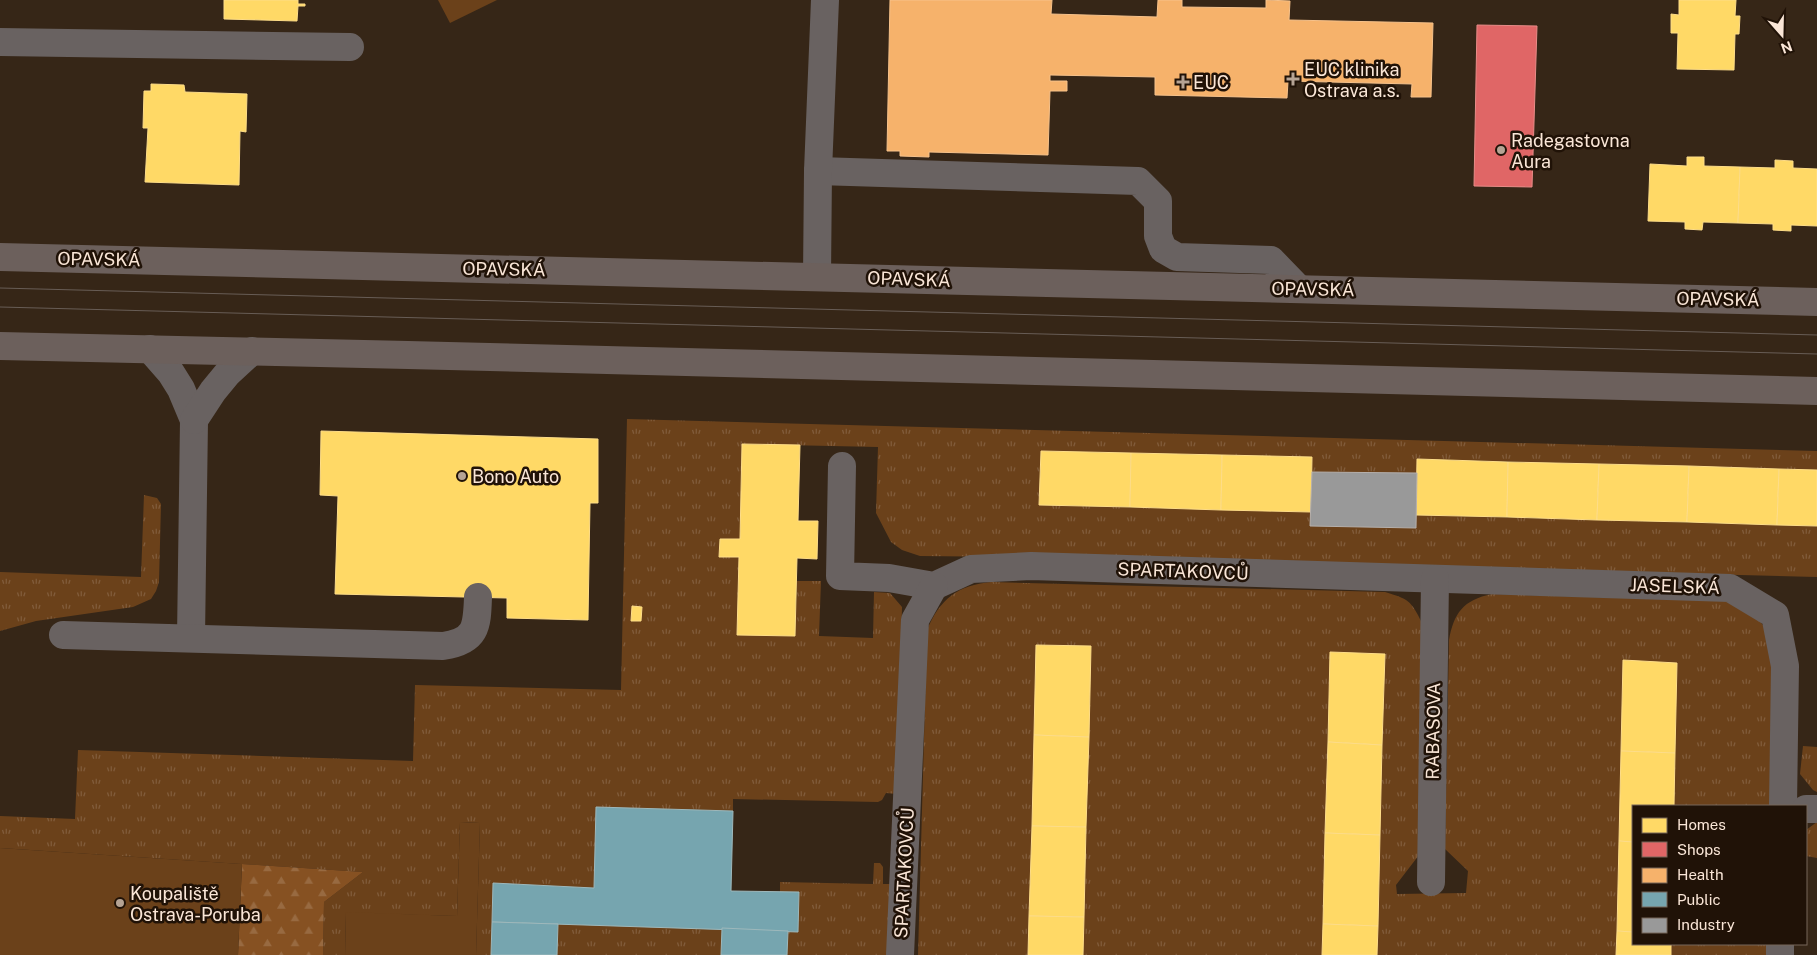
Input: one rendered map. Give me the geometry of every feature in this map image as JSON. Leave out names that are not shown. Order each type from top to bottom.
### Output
[{"type":"main road","name":"OPAVSKÁ","points":[[0,257],[1817,302]]},
{"type":"main road","points":[[0,346],[1817,390]]},
{"type":"street","points":[[817,277],[818,171],[825,0]]},
{"type":"street","points":[[0,42],[350,47]]},
{"type":"street","points":[[818,171],[1138,181],[1158,201],[1158,236],[1163,250],[1177,257],[1271,260],[1299,289]]},
{"type":"street","points":[[150,350],[181,389],[194,420],[190,638]]},
{"type":"street","points":[[194,420],[227,374],[252,352]]},
{"type":"street","points":[[842,466],[840,576],[889,578],[934,586]]},
{"type":"street","name":"SPARTAKOVCŮ","points":[[900,955],[915,620],[934,586],[971,569],[1031,566],[1435,579]]},
{"type":"street","name":"JASELSKÁ","points":[[1435,579],[1730,588],[1775,616],[1785,666],[1784,805]]},
{"type":"street","name":"RABASOVA","points":[[1431,882],[1435,579]]},
{"type":"street","points":[[63,635],[444,646],[458,643],[469,637],[473,632],[478,619],[478,597]]},
{"type":"green space","points":[[438,0],[497,0],[450,23]]},
{"type":"green space","points":[[627,419],[1817,451],[1817,470],[1417,459],[1417,473],[1312,472],[1312,457],[1041,451],[1039,505],[1311,512],[1311,526],[1416,528],[1416,515],[1817,526],[1817,577],[1030,557],[920,556],[902,550],[891,542],[876,513],[878,447],[742,444],[740,539],[720,539],[719,557],[739,557],[795,636],[797,581],[821,581],[819,636],[873,638],[874,592],[890,593],[902,607],[897,794],[886,793],[882,800],[878,802],[733,799],[733,811],[596,807],[594,888],[493,883],[491,955],[476,955],[480,823],[460,822],[457,916],[346,913],[345,955],[323,955],[324,902],[363,872],[0,848],[0,816],[75,819],[78,750],[413,761],[415,685],[621,690]]},
{"type":"green space","points":[[144,495],[157,498],[161,504],[159,582],[151,599],[133,607],[36,621],[0,631],[0,572],[141,577]]},
{"type":"green space","points":[[991,582],[1385,592],[1404,599],[1415,609],[1422,623],[1419,855],[1396,885],[1397,894],[1466,893],[1468,871],[1445,849],[1449,640],[1457,615],[1467,604],[1492,594],[1729,601],[1756,617],[1773,644],[1771,805],[1632,805],[1632,945],[1768,945],[1768,955],[918,955],[927,630],[944,602],[960,590]]},
{"type":"green space","points":[[1803,746],[1817,747],[1817,792],[1813,790],[1800,774]]},
{"type":"green space","points":[[460,822],[480,823],[476,955],[345,955],[346,912],[457,916]]},
{"type":"green space","points":[[1817,822],[1817,858],[1807,856],[1807,829]]},
{"type":"green space","name":"Koupaliště Ostrava-Poruba","points":[[0,848],[242,864],[238,955],[0,955]]},
{"type":"green space","points":[[874,863],[880,863],[883,867],[883,884],[894,884],[893,955],[787,955],[788,931],[798,931],[799,893],[780,892],[780,882],[873,884]]},
{"type":"green space","points":[[242,864],[363,872],[324,902],[323,955],[238,955]]},
{"type":"green space","points":[[558,924],[722,928],[721,955],[557,955]]},
{"type":"building: Homes","points":[[224,0],[298,0],[298,4],[305,4],[305,6],[298,6],[297,21],[224,19]]},
{"type":"building: Homes","points":[[1679,0],[1736,0],[1735,16],[1740,16],[1739,34],[1735,34],[1734,70],[1677,69],[1678,33],[1671,33],[1671,14],[1679,15]]},
{"type":"building: Homes","points":[[151,84],[184,85],[185,92],[247,94],[246,132],[240,131],[239,185],[145,182],[148,128],[143,128],[144,91],[151,91]]},
{"type":"building: Homes","points":[[1687,157],[1704,157],[1704,166],[1740,167],[1738,223],[1703,222],[1702,230],[1685,229],[1685,222],[1648,221],[1650,164],[1687,166]]},
{"type":"building: Homes","points":[[1775,160],[1793,161],[1793,168],[1817,169],[1817,226],[1791,225],[1791,231],[1773,230],[1773,224],[1738,223],[1740,167],[1775,168]]},
{"type":"building: Homes","points":[[321,431],[598,439],[598,503],[590,503],[588,620],[507,618],[507,598],[335,594],[338,496],[320,495]]},
{"type":"building: Homes","points":[[742,444],[800,445],[798,521],[818,521],[817,559],[797,558],[795,636],[737,635],[739,557],[719,557],[720,539],[740,539]]},
{"type":"building: Homes","points":[[1041,451],[1131,453],[1130,507],[1039,505]]},
{"type":"building: Homes","points":[[1131,453],[1222,455],[1221,510],[1130,507]]},
{"type":"building: Homes","points":[[1222,455],[1312,457],[1311,512],[1221,510]]},
{"type":"building: Homes","points":[[1417,459],[1508,462],[1507,517],[1416,515]]},
{"type":"building: Homes","points":[[1508,462],[1599,464],[1597,520],[1507,517]]},
{"type":"building: Homes","points":[[1599,464],[1689,466],[1687,522],[1597,520]]},
{"type":"building: Homes","points":[[1689,466],[1779,469],[1777,525],[1687,522]]},
{"type":"building: Homes","points":[[1779,469],[1817,470],[1817,526],[1777,525]]},
{"type":"building: Homes","points":[[632,606],[642,607],[641,621],[631,621]]},
{"type":"building: Homes","points":[[1036,645],[1091,646],[1089,737],[1034,735]]},
{"type":"building: Homes","points":[[1330,652],[1385,654],[1382,745],[1328,742]]},
{"type":"building: Homes","points":[[1623,660],[1677,663],[1675,753],[1621,751]]},
{"type":"building: Homes","points":[[1034,735],[1089,737],[1086,827],[1032,826]]},
{"type":"building: Homes","points":[[1328,742],[1382,745],[1380,835],[1325,833]]},
{"type":"building: Homes","points":[[1621,751],[1675,753],[1674,805],[1632,805],[1632,842],[1619,841]]},
{"type":"building: Homes","points":[[1032,826],[1086,827],[1084,917],[1029,916]]},
{"type":"building: Homes","points":[[1325,833],[1380,835],[1378,926],[1323,924]]},
{"type":"building: Homes","points":[[1619,841],[1632,842],[1632,932],[1617,931]]},
{"type":"building: Homes","points":[[1029,916],[1084,917],[1083,955],[1028,955]]},
{"type":"building: Homes","points":[[1323,924],[1378,926],[1377,955],[1322,955]]},
{"type":"building: Homes","points":[[1617,931],[1632,932],[1632,945],[1671,945],[1671,955],[1616,955]]},
{"type":"building: Shops","points":[[1477,25],[1537,26],[1532,187],[1474,186]]},
{"type":"building: Health","name":"EUC klinika Ostrava a.s.","points":[[890,0],[1052,0],[1051,14],[1157,17],[1158,0],[1182,0],[1182,7],[1266,8],[1266,0],[1290,1],[1289,20],[1433,23],[1431,97],[1411,97],[1412,84],[1288,81],[1287,98],[1155,95],[1155,77],[1050,75],[1050,81],[1067,81],[1067,91],[1050,91],[1048,155],[929,152],[929,157],[900,156],[900,151],[887,151]]},
{"type":"building: Public","points":[[596,807],[733,811],[731,891],[799,892],[798,932],[492,922],[493,883],[594,888]]},
{"type":"building: Public","points":[[492,922],[558,924],[557,955],[491,955]]},
{"type":"building: Public","points":[[722,928],[788,931],[787,955],[721,955]]},
{"type":"building: Industry","points":[[1312,472],[1417,473],[1416,528],[1310,526]]},
{"type":"tram line","points":[[0,288],[1817,335]]},
{"type":"tram line","points":[[0,307],[1817,354]]},
{"type":"place","name":"EUC klinika Ostrava a.s.","points":[[1293,79]]},
{"type":"place","name":"EUC","points":[[1183,82]]},
{"type":"place","name":"Radegastovna Aura","points":[[1501,150]]},
{"type":"place","name":"Bono Auto","points":[[462,476]]},
{"type":"place","name":"Koupaliště Ostrava-Poruba","points":[[120,903]]}]
